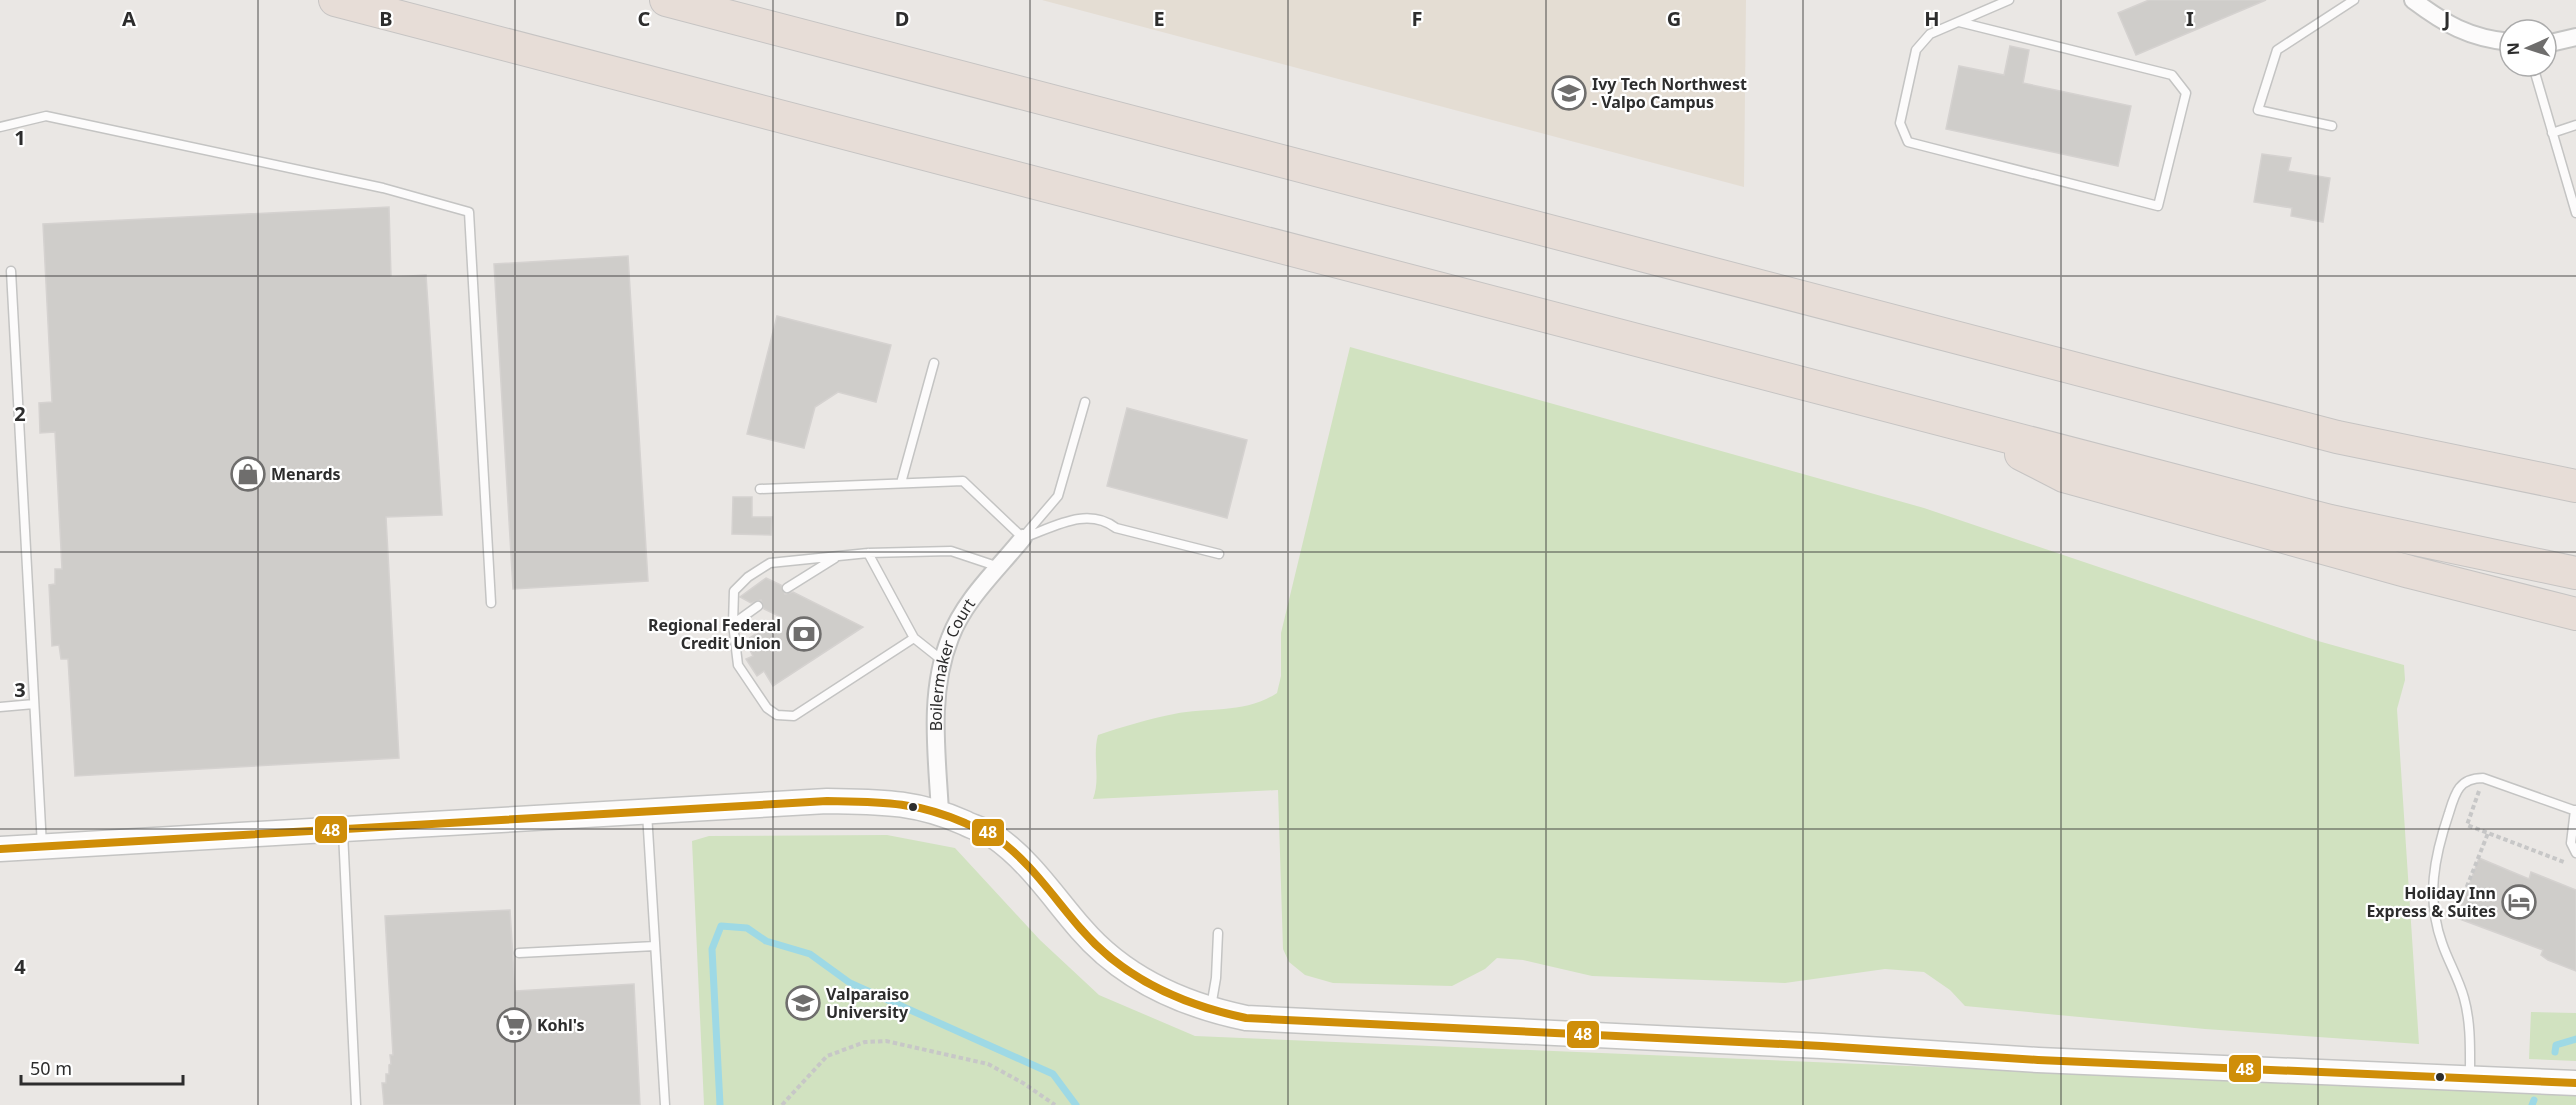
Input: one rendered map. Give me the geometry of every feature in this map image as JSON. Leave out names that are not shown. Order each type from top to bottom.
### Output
[{"type":"highway","points":[[336,0],[2330,521],[2576,573]]},
{"type":"highway","points":[[666,0],[2337,437],[2576,486]]},
{"type":"highway","points":[[1967,426],[2064,476],[2410,572],[2576,614]]},
{"type":"street","points":[[2413,0],[2447,25],[2486,40],[2498,41]]},
{"type":"street","points":[[2558,41],[2576,37]]},
{"type":"street","name":"Boilermaker Court","points":[[940,812],[937,688],[950,637],[965,610],[1023,538]]},
{"type":"street","points":[[0,849],[827,801],[902,804],[940,812],[992,835],[1023,860],[1082,931],[1110,958],[1146,983],[1182,1001],[1210,1011],[1246,1018],[2576,1083]]},
{"type":"lane","points":[[1959,22],[2172,75],[2186,93],[2158,206],[1908,142],[1900,123],[1916,50],[1930,34],[2009,0]]},
{"type":"lane","points":[[2332,126],[2258,110],[2277,50],[2354,0]]},
{"type":"lane","points":[[2536,78],[2576,213]]},
{"type":"lane","points":[[0,127],[46,116],[383,188],[470,212],[491,603]]},
{"type":"lane","points":[[2552,133],[2576,125]]},
{"type":"lane","points":[[11,271],[42,846]]},
{"type":"lane","points":[[901,483],[934,363]]},
{"type":"lane","points":[[1023,538],[1058,496],[1084,402]]},
{"type":"lane","points":[[760,489],[963,481],[1023,538]]},
{"type":"lane","points":[[1023,538],[1080,518],[1104,519],[1116,528],[1219,554]]},
{"type":"lane","points":[[914,638],[794,716],[777,715],[762,700],[738,665],[733,624],[734,591],[748,577],[770,563],[868,553],[951,551],[1000,567]]},
{"type":"lane","points":[[868,553],[914,638],[943,661]]},
{"type":"lane","points":[[787,588],[838,556]]},
{"type":"lane","points":[[733,624],[758,606]]},
{"type":"lane","points":[[0,707],[34,704]]},
{"type":"lane","points":[[2470,1079],[2469,1030],[2464,998],[2441,941],[2432,901],[2437,849],[2455,793],[2462,783],[2471,778],[2483,778],[2575,811],[2571,843],[2576,853]]},
{"type":"lane","points":[[647,813],[665,1105]]},
{"type":"lane","points":[[343,828],[356,1105]]},
{"type":"lane","points":[[1210,1011],[1216,978],[1218,933]]},
{"type":"lane","points":[[519,953],[656,946]]},
{"type":"path","points":[[2483,778],[2467,825],[2565,862]]},
{"type":"path","points":[[2464,894],[2488,833]]},
{"type":"path","points":[[782,1105],[827,1056],[865,1042],[886,1041],[988,1064],[1023,1083],[1055,1105]]},
{"type":"shaded area","name":"Ivy Tech Northwest - Valpo Campus","points":[[1042,0],[1746,0],[1744,187]]},
{"type":"green space","points":[[1350,347],[1924,508],[2318,641],[2404,665],[2405,680],[2397,709],[2419,1044],[2205,1029],[1965,1006],[1950,990],[1924,972],[1885,969],[1785,983],[1592,976],[1523,960],[1497,958],[1485,969],[1452,986],[1333,983],[1305,975],[1289,962],[1283,949],[1278,790],[1093,799],[1096,783],[1096,743],[1098,735],[1135,723],[1187,712],[1240,707],[1265,700],[1277,693],[1281,676],[1281,633]]},
{"type":"green space","points":[[887,835],[955,848],[1040,940],[1099,995],[1195,1036],[2576,1094],[2576,1105],[704,1105],[692,841],[709,836]]},
{"type":"green space","points":[[2531,1012],[2576,1013],[2576,1061],[2529,1059]]},
{"type":"building","points":[[2149,0],[2266,0],[2136,55],[2118,13]]},
{"type":"building","points":[[2010,46],[2029,50],[2023,83],[2131,106],[2118,166],[1946,129],[1959,66],[2004,75]]},
{"type":"building","points":[[2262,154],[2291,158],[2288,171],[2330,178],[2323,222],[2291,216],[2292,208],[2254,202]]},
{"type":"building","name":"Menards","points":[[389,207],[391,277],[426,275],[442,515],[386,517],[399,758],[75,776],[68,659],[61,659],[59,645],[52,646],[49,585],[55,584],[55,569],[62,569],[55,432],[40,433],[39,403],[52,402],[43,224]]},
{"type":"building","points":[[628,256],[648,581],[513,589],[494,264]]},
{"type":"building","points":[[777,316],[891,345],[876,402],[838,392],[815,407],[804,448],[747,434]]},
{"type":"building","points":[[1127,408],[1247,440],[1227,518],[1107,486]]},
{"type":"building","points":[[733,497],[752,497],[752,517],[772,517],[771,535],[732,534]]},
{"type":"building","name":"Regional Federal Credit Union","points":[[766,578],[781,585],[785,594],[793,592],[863,627],[773,686],[764,671],[757,676],[746,659],[753,656],[745,641],[781,617],[764,609],[761,600],[751,603],[740,597]]},
{"type":"building","name":"Holiday Inn Express & Suites","points":[[2479,858],[2529,879],[2531,872],[2576,890],[2576,971],[2548,960],[2541,955],[2543,950],[2457,918]]},
{"type":"building","name":"Kohl's","points":[[510,910],[515,991],[634,984],[640,1105],[384,1105],[382,1083],[386,1083],[386,1074],[389,1074],[391,1064],[390,1055],[393,1055],[385,916]]},
{"type":"waterway","points":[[720,1105],[712,949],[721,926],[747,928],[766,941],[810,954],[850,983],[1053,1074],[1076,1105]]},
{"type":"waterway","points":[[2555,1052],[2556,1045],[2576,1039]]},
{"type":"waterway","points":[[2532,1105],[2534,1100]]},
{"type":"transit line","name":"48","points":[[0,849],[827,801],[897,804],[930,810],[991,834],[1019,857],[1098,947],[1135,976],[1200,1006],[1246,1018],[1822,1046],[2038,1060],[2576,1083]]},
{"type":"place","name":"Ivy Tech Northwest - Valpo Campus","points":[[1569,93]]},
{"type":"place","name":"Menards","points":[[248,474]]},
{"type":"place","name":"Regional Federal Credit Union","points":[[804,634]]},
{"type":"place","name":"Holiday Inn Express & Suites","points":[[2519,902]]},
{"type":"place","name":"Valparaiso University","points":[[803,1003]]},
{"type":"place","name":"Kohl's","points":[[514,1025]]}]
